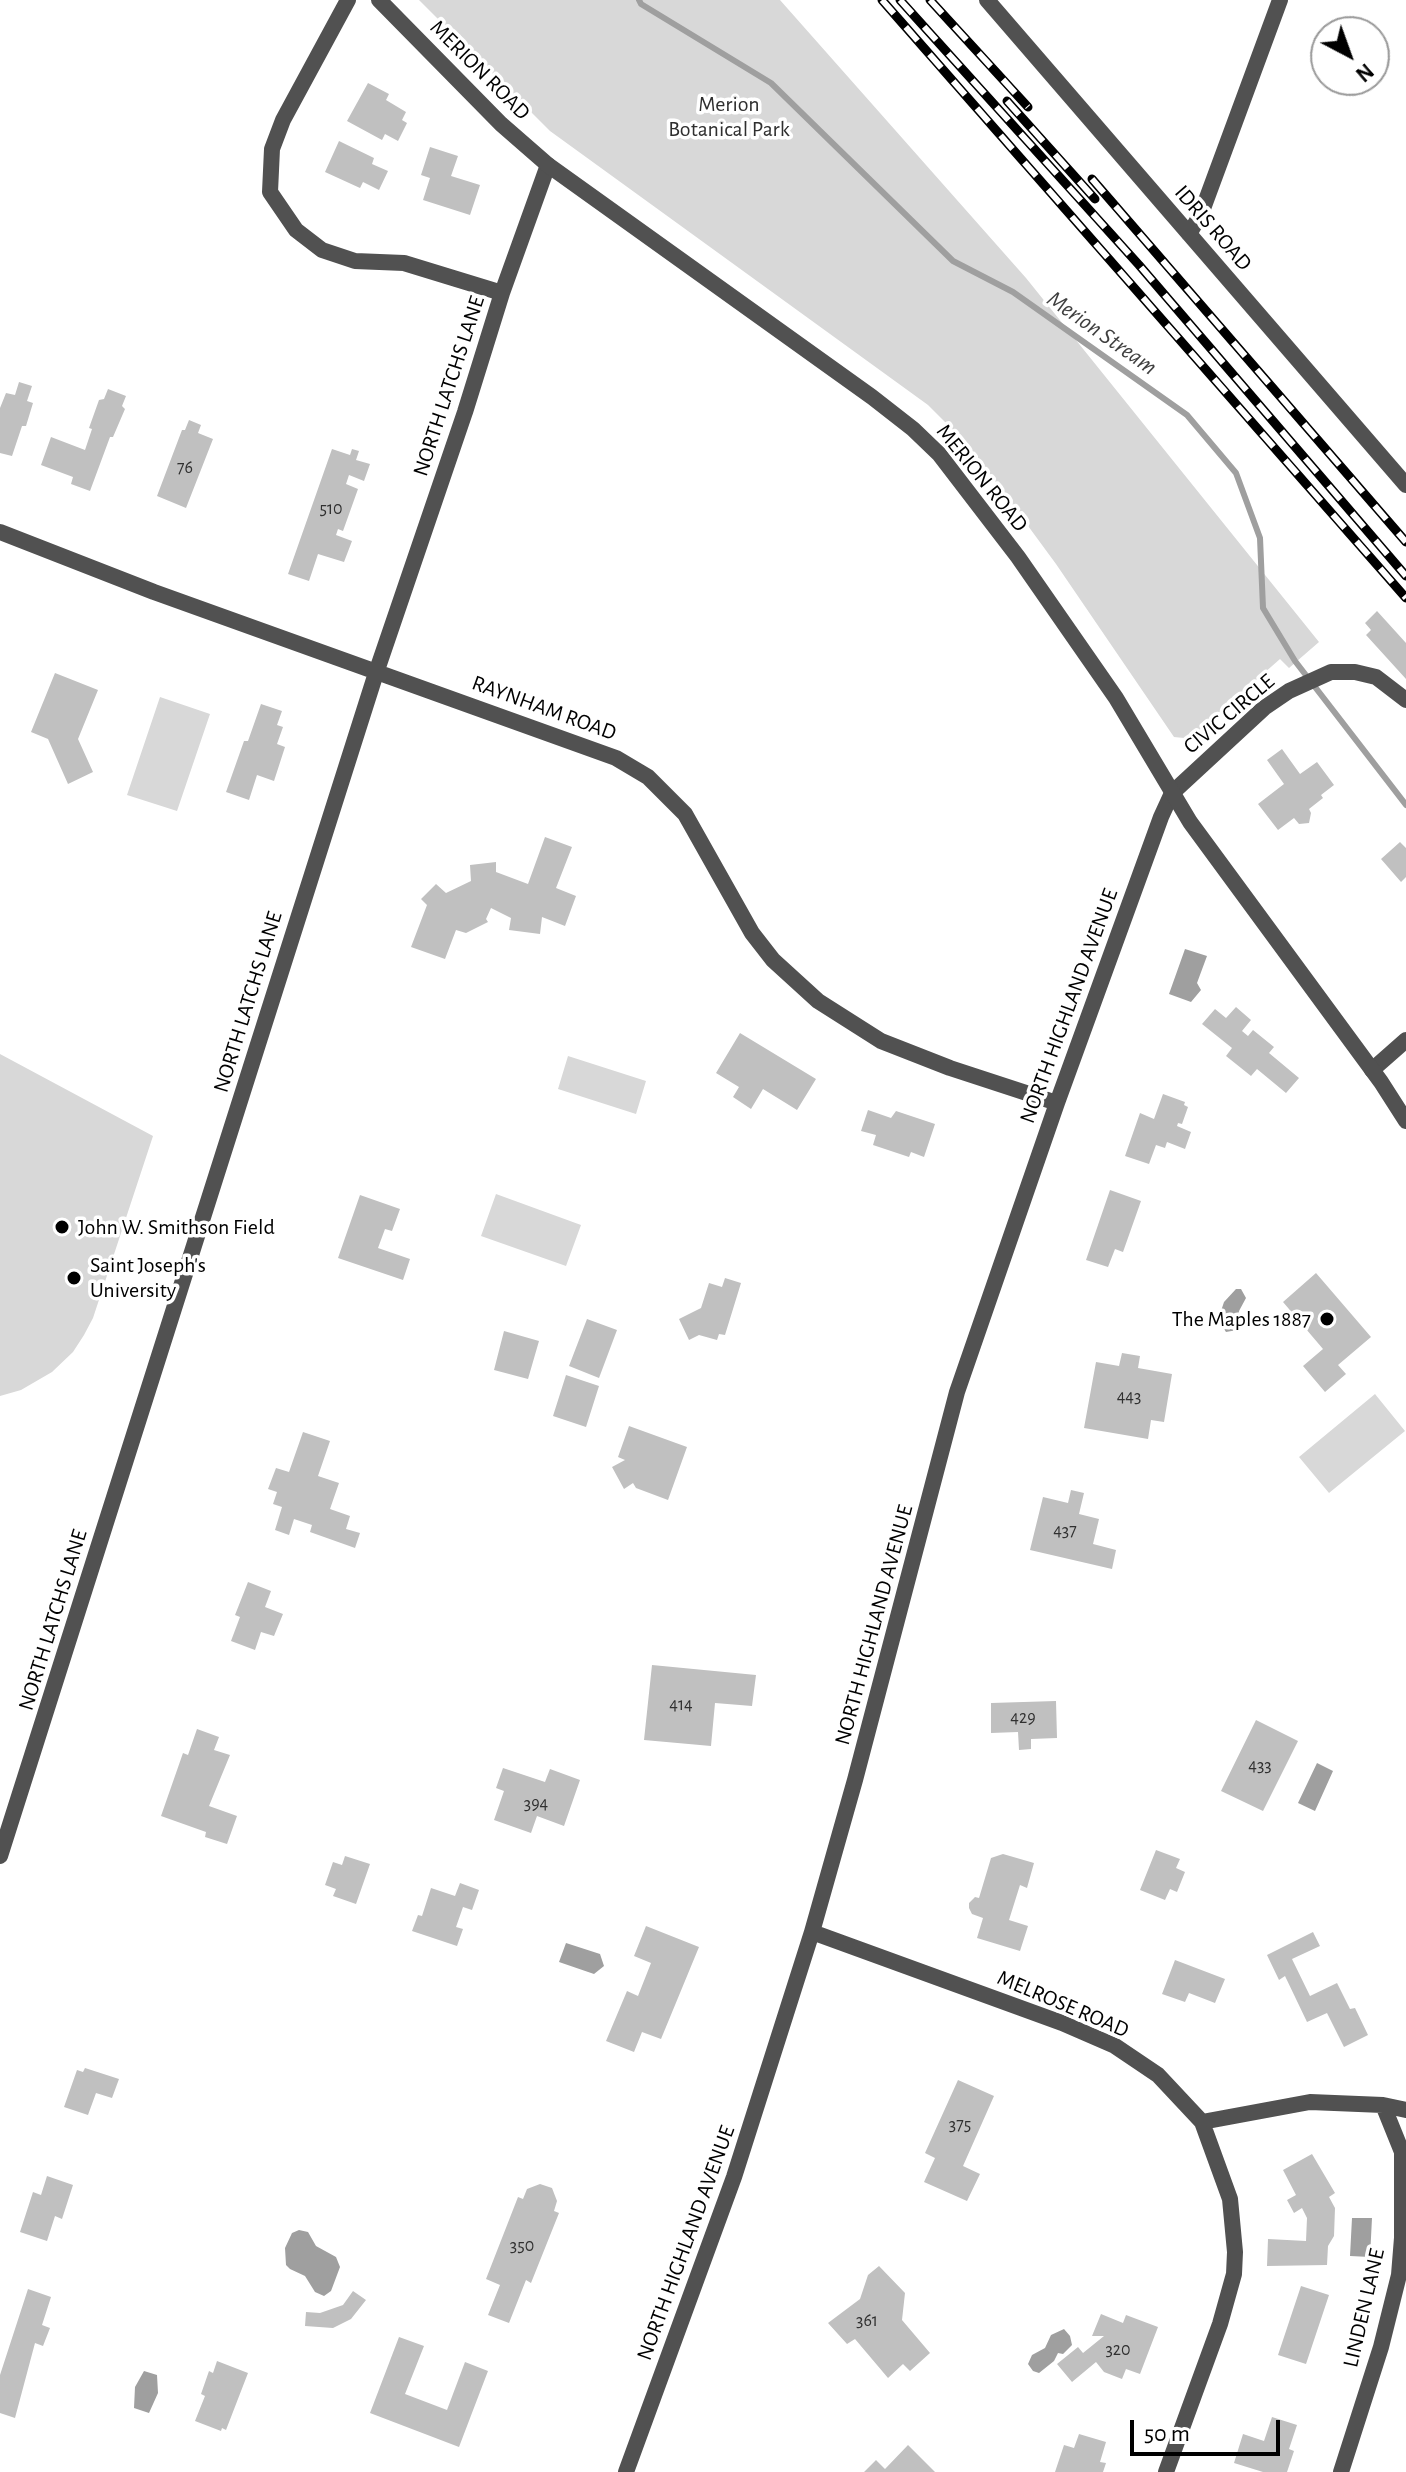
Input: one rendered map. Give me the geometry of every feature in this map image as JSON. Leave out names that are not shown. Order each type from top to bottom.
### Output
[{"type":"street","points":[[348,0],[283,120],[272,149],[270,192],[296,230],[322,250],[355,261],[404,263],[502,293]]},
{"type":"street","name":"MERION ROAD","points":[[379,0],[501,124],[548,165],[872,397],[939,454],[1018,557],[1107,685],[1190,822],[1406,1121]]},
{"type":"street","name":"IDRIS ROAD","points":[[987,0],[1406,485]]},
{"type":"street","points":[[1189,234],[1201,214],[1280,0]]},
{"type":"street","name":"NORTH LATCHS LANE","points":[[0,1856],[376,673],[502,293],[548,165]]},
{"type":"street","name":"RAYNHAM ROAD","points":[[0,532],[154,592],[616,758],[648,777],[685,814],[752,933],[766,951],[818,1001],[881,1041],[950,1068],[1057,1103]]},
{"type":"street","name":"CIVIC CIRCLE","points":[[1172,793],[1264,708],[1323,675],[1355,672],[1376,677],[1406,700]]},
{"type":"street","name":"NORTH HIGHLAND AVENUE","points":[[626,2472],[739,2163],[812,1932],[957,1392],[1057,1103],[1172,793]]},
{"type":"street","points":[[1372,1070],[1406,1040]]},
{"type":"street","name":"MELROSE ROAD","points":[[812,1932],[1062,2023],[1115,2046],[1158,2075],[1202,2122],[1230,2199],[1234,2274],[1220,2324],[1166,2472]]},
{"type":"street","points":[[1202,2122],[1310,2102],[1383,2105],[1406,2110]]},
{"type":"street","name":"LINDEN LANE","points":[[1341,2472],[1381,2347],[1399,2275],[1404,2149],[1383,2105]]},
{"type":"green space","name":"Merion Botanical Park","points":[[419,0],[780,0],[1026,278],[1319,642],[1289,668],[1280,659],[1196,733],[1184,738],[1174,737],[1056,564],[984,466],[928,405],[550,131]]},
{"type":"green space","points":[[160,697],[210,714],[177,811],[127,795]]},
{"type":"green space","name":"John W. Smithson Field","points":[[0,1054],[153,1136],[93,1318],[84,1335],[73,1352],[52,1372],[21,1390],[0,1396]]},
{"type":"green space","points":[[568,1056],[646,1081],[636,1114],[558,1089]]},
{"type":"green space","points":[[496,1194],[581,1225],[566,1266],[481,1236]]},
{"type":"green space","points":[[1375,1394],[1405,1431],[1329,1493],[1299,1457]]},
{"type":"shaded area","points":[[1185,949],[1207,956],[1197,983],[1201,990],[1191,1002],[1169,994]]},
{"type":"shaded area","points":[[1236,1289],[1241,1289],[1246,1298],[1239,1311],[1237,1330],[1226,1332],[1219,1321],[1221,1311],[1224,1302]]},
{"type":"shaded area","points":[[1317,1763],[1333,1771],[1315,1811],[1298,1803]]},
{"type":"shaded area","points":[[566,1943],[600,1954],[604,1966],[594,1974],[559,1962]]},
{"type":"shaded area","points":[[1352,2218],[1372,2218],[1370,2257],[1350,2256]]},
{"type":"shaded area","points":[[299,2230],[308,2232],[316,2246],[336,2257],[340,2267],[331,2291],[324,2296],[315,2292],[305,2276],[286,2265],[285,2248],[292,2233]]},
{"type":"shaded area","points":[[1064,2329],[1072,2345],[1063,2354],[1058,2353],[1054,2361],[1039,2373],[1033,2371],[1028,2364],[1032,2355],[1045,2348],[1051,2335]]},
{"type":"shaded area","points":[[144,2371],[157,2375],[158,2393],[149,2413],[134,2408],[135,2387]]},
{"type":"building","points":[[368,83],[389,94],[386,100],[406,112],[402,120],[407,123],[398,141],[385,134],[382,140],[347,121]]},
{"type":"building","points":[[339,141],[374,158],[372,164],[388,171],[379,190],[363,182],[360,188],[325,172]]},
{"type":"building","points":[[430,147],[458,156],[451,176],[480,185],[470,215],[423,200],[430,178],[421,175]]},
{"type":"building","points":[[19,382],[32,386],[27,401],[33,403],[12,456],[0,453],[0,408],[6,393],[15,395]]},
{"type":"building","points":[[108,389],[126,396],[122,406],[125,409],[113,437],[110,437],[90,491],[71,484],[73,477],[41,465],[51,437],[85,450],[99,400],[104,399]]},
{"type":"building","points":[[189,420],[201,425],[198,433],[213,439],[186,508],[157,496],[182,430],[185,430]]},
{"type":"building","points":[[332,449],[350,455],[352,449],[359,451],[356,460],[370,464],[364,481],[349,475],[346,484],[358,489],[343,531],[338,529],[336,535],[352,541],[344,562],[318,554],[309,581],[288,574]]},
{"type":"building","points":[[1377,611],[1406,643],[1406,679],[1366,635],[1371,630],[1365,623]]},
{"type":"building","points":[[55,673],[98,690],[78,739],[93,772],[68,784],[48,739],[31,732]]},
{"type":"building","points":[[261,704],[282,711],[277,725],[283,727],[277,744],[285,747],[274,781],[257,775],[249,800],[226,792]]},
{"type":"building","points":[[1282,749],[1300,774],[1317,762],[1334,785],[1309,809],[1309,823],[1299,824],[1294,818],[1278,830],[1258,804],[1284,784],[1267,760]]},
{"type":"building","points":[[545,837],[572,847],[556,888],[576,896],[565,926],[542,917],[540,934],[509,930],[511,918],[491,908],[486,919],[488,922],[466,933],[456,930],[445,959],[411,947],[427,905],[421,899],[436,884],[446,893],[471,881],[470,865],[496,862],[496,872],[528,884]]},
{"type":"building","points":[[1400,842],[1406,848],[1406,877],[1401,882],[1381,859]]},
{"type":"building","points":[[1236,1007],[1251,1020],[1242,1031],[1248,1036],[1253,1030],[1274,1047],[1269,1053],[1299,1078],[1286,1093],[1257,1069],[1251,1076],[1226,1056],[1232,1048],[1202,1024],[1215,1009],[1226,1018]]},
{"type":"building","points":[[740,1033],[816,1079],[797,1110],[763,1089],[751,1109],[733,1097],[739,1087],[716,1073]]},
{"type":"building","points":[[1163,1094],[1185,1102],[1184,1105],[1188,1107],[1182,1124],[1178,1123],[1177,1126],[1191,1132],[1185,1149],[1167,1142],[1165,1148],[1156,1145],[1149,1164],[1125,1156],[1140,1113],[1154,1119]]},
{"type":"building","points":[[868,1110],[891,1118],[896,1111],[935,1124],[924,1157],[911,1152],[909,1157],[873,1145],[876,1135],[861,1131]]},
{"type":"building","points":[[1110,1190],[1141,1201],[1123,1252],[1115,1249],[1108,1267],[1086,1260]]},
{"type":"building","points":[[360,1195],[400,1209],[392,1231],[385,1229],[378,1248],[410,1259],[403,1280],[338,1258]]},
{"type":"building","name":"The Maples 1887","points":[[1316,1273],[1371,1337],[1338,1365],[1346,1374],[1325,1392],[1303,1366],[1323,1349],[1283,1302]]},
{"type":"building","points":[[725,1278],[741,1283],[725,1335],[719,1334],[717,1340],[699,1335],[689,1340],[679,1319],[701,1308],[709,1283],[722,1287]]},
{"type":"building","points":[[587,1319],[617,1330],[599,1378],[569,1366]]},
{"type":"building","points":[[504,1331],[539,1341],[528,1379],[494,1370]]},
{"type":"building","points":[[1122,1353],[1140,1356],[1138,1368],[1172,1374],[1164,1422],[1151,1420],[1148,1439],[1084,1428],[1096,1362],[1119,1366]]},
{"type":"building","points":[[566,1375],[599,1386],[586,1427],[553,1416]]},
{"type":"building","points":[[629,1426],[687,1447],[668,1500],[636,1488],[633,1483],[624,1489],[612,1467],[625,1460],[618,1457]]},
{"type":"building","points":[[303,1432],[330,1441],[318,1476],[339,1483],[330,1509],[350,1516],[346,1529],[360,1533],[355,1548],[310,1532],[312,1525],[294,1519],[289,1535],[275,1530],[282,1507],[273,1504],[277,1492],[268,1489],[276,1468],[289,1472]]},
{"type":"building","points":[[1071,1490],[1084,1493],[1079,1514],[1099,1519],[1093,1544],[1116,1550],[1112,1569],[1030,1550],[1043,1497],[1068,1503]]},
{"type":"building","points":[[248,1582],[271,1591],[265,1607],[283,1614],[274,1636],[261,1632],[255,1650],[231,1641],[240,1617],[235,1615]]},
{"type":"building","points":[[652,1665],[756,1675],[752,1706],[715,1703],[711,1746],[644,1740]]},
{"type":"building","points":[[1056,1701],[1057,1738],[1031,1739],[1031,1749],[1019,1750],[1018,1732],[991,1733],[991,1703]]},
{"type":"building","points":[[1256,1720],[1298,1741],[1263,1811],[1221,1791]]},
{"type":"building","points":[[197,1729],[219,1737],[214,1750],[230,1755],[209,1806],[237,1816],[227,1844],[205,1837],[206,1832],[161,1816],[183,1753],[188,1755]]},
{"type":"building","points":[[503,1768],[545,1782],[550,1769],[580,1780],[564,1826],[537,1816],[531,1833],[494,1820],[504,1791],[496,1788]]},
{"type":"building","points":[[1156,1850],[1180,1859],[1176,1868],[1185,1872],[1177,1892],[1170,1889],[1165,1900],[1140,1890]]},
{"type":"building","points":[[1003,1854],[1034,1863],[1027,1888],[1020,1885],[1009,1920],[1028,1926],[1020,1951],[977,1938],[983,1918],[972,1914],[969,1908],[975,1897],[979,1898],[991,1858]]},
{"type":"building","points":[[345,1856],[370,1864],[356,1904],[333,1896],[336,1889],[325,1885],[333,1862],[342,1865]]},
{"type":"building","points":[[460,1883],[479,1890],[472,1910],[463,1907],[456,1927],[463,1929],[457,1946],[412,1931],[418,1915],[422,1916],[431,1888],[455,1896]]},
{"type":"building","points":[[646,1926],[699,1947],[661,2039],[642,2032],[634,2052],[606,2041],[627,1991],[638,1996],[651,1963],[634,1956]]},
{"type":"building","points":[[1313,1932],[1320,1946],[1292,1959],[1310,1996],[1337,1983],[1350,2009],[1355,2008],[1368,2035],[1344,2047],[1327,2013],[1307,2022],[1285,1976],[1279,1980],[1267,1955]]},
{"type":"building","points":[[1175,1960],[1225,1979],[1215,2003],[1189,1993],[1185,2002],[1162,1994]]},
{"type":"building","points":[[85,2068],[119,2079],[112,2098],[96,2093],[88,2115],[64,2107],[77,2070],[83,2072]]},
{"type":"building","points":[[958,2080],[994,2096],[963,2166],[980,2174],[967,2201],[924,2182],[935,2158],[925,2153]]},
{"type":"building","points":[[1312,2154],[1335,2193],[1329,2197],[1335,2208],[1334,2236],[1328,2246],[1327,2265],[1267,2266],[1268,2239],[1306,2241],[1307,2218],[1302,2208],[1294,2213],[1287,2200],[1296,2195],[1283,2170]]},
{"type":"building","points":[[47,2176],[73,2185],[62,2219],[55,2216],[47,2241],[20,2232],[33,2192],[41,2195]]},
{"type":"building","points":[[540,2184],[552,2188],[557,2201],[554,2211],[559,2213],[531,2283],[526,2280],[509,2323],[488,2315],[500,2285],[486,2279],[518,2197],[523,2199],[527,2189]]},
{"type":"building","points":[[879,2266],[905,2293],[902,2320],[930,2353],[910,2371],[903,2364],[888,2378],[855,2339],[847,2344],[828,2323],[860,2299],[868,2275]]},
{"type":"building","points":[[1301,2286],[1329,2295],[1306,2364],[1278,2355]]},
{"type":"building","points":[[28,2289],[51,2297],[42,2325],[50,2328],[43,2346],[35,2343],[15,2418],[0,2413],[0,2375]]},
{"type":"building","points":[[353,2291],[366,2300],[351,2319],[333,2328],[305,2326],[306,2312],[320,2313],[343,2305]]},
{"type":"building","points":[[1101,2314],[1123,2323],[1126,2315],[1158,2327],[1140,2374],[1126,2369],[1122,2379],[1104,2372],[1096,2362],[1072,2382],[1057,2364],[1078,2347],[1083,2353],[1104,2336],[1092,2336]]},
{"type":"building","points":[[399,2337],[424,2346],[405,2394],[447,2410],[465,2362],[488,2371],[459,2447],[370,2413]]},
{"type":"building","points":[[217,2361],[248,2373],[226,2430],[222,2428],[221,2431],[195,2421],[205,2396],[201,2394],[209,2371],[213,2373]]},
{"type":"building","points":[[1272,2417],[1297,2425],[1289,2449],[1294,2451],[1287,2472],[1263,2472],[1234,2463],[1243,2434],[1264,2441]]},
{"type":"building","points":[[1079,2434],[1106,2442],[1100,2462],[1106,2463],[1103,2472],[1055,2472],[1064,2445],[1074,2448]]},
{"type":"building","points":[[908,2445],[935,2472],[864,2472],[876,2460],[885,2469]]},
{"type":"waterway","name":"Merion Stream","points":[[639,0],[771,83],[953,261],[1013,292],[1187,415],[1236,473],[1260,538],[1263,608],[1295,661],[1406,805]]},
{"type":"railway","points":[[882,0],[1406,598]]},
{"type":"railway","points":[[900,0],[1139,265],[1406,576]]},
{"type":"railway","points":[[930,0],[1028,107]]},
{"type":"railway","points":[[1007,101],[1095,199]]},
{"type":"railway","points":[[1092,179],[1406,542]]},
{"type":"place","name":"John W. Smithson Field","points":[[62,1227]]},
{"type":"place","name":"Saint Joseph's University","points":[[74,1278]]},
{"type":"place","name":"The Maples 1887","points":[[1327,1319]]}]
